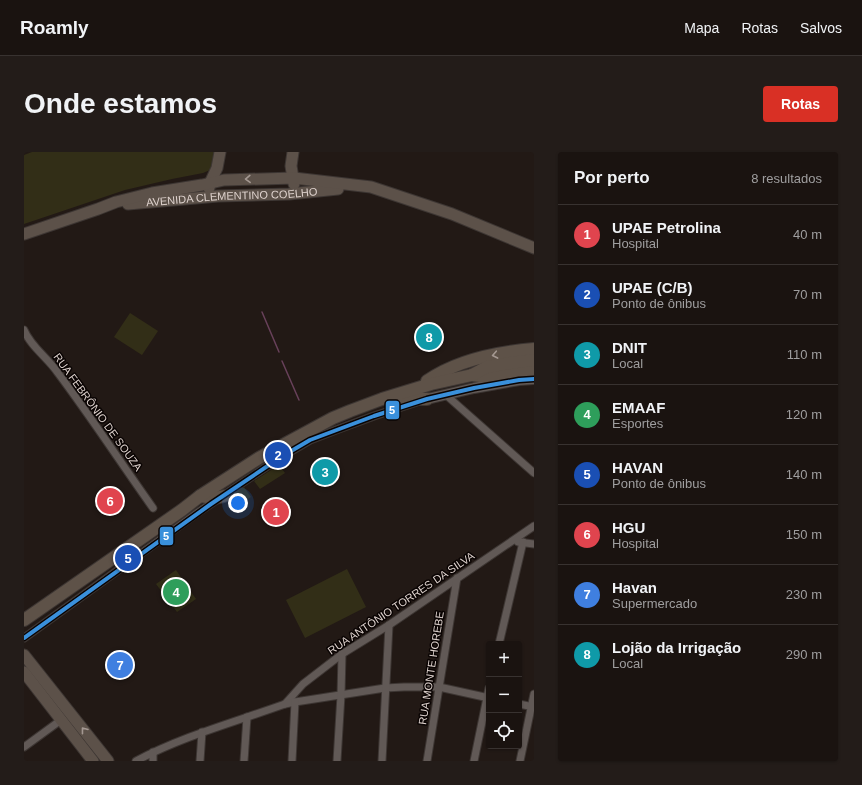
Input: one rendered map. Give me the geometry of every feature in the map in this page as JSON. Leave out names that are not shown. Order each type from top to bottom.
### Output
[{"type":"highway","points":[[419,388],[435,376],[465,362],[493,355],[534,349]]},
{"type":"highway","points":[[514,372],[534,360]]},
{"type":"highway","points":[[24,620],[200,496],[259,458],[345,413],[382,399],[431,384],[472,376],[487,367],[514,372],[534,378]]},
{"type":"highway","points":[[514,372],[534,370]]},
{"type":"highway","points":[[382,399],[427,399]]},
{"type":"highway","points":[[200,496],[215,498],[224,496]]},
{"type":"main road","points":[[218,196],[212,193],[209,188],[217,168],[220,152]]},
{"type":"main road","points":[[289,194],[294,188],[294,178],[291,166],[293,152]]},
{"type":"main road","name":"AVENIDA CLEMENTINO COELHO","points":[[24,234],[116,202],[152,193],[224,180],[294,178],[333,184],[365,186],[452,214],[534,248]]},
{"type":"main road","name":"AVENIDA CLEMENTINO COELHO","points":[[98,209],[132,204],[218,196],[289,194],[365,186]]},
{"type":"main road","points":[[427,399],[446,395],[514,372]]},
{"type":"main road","points":[[24,655],[108,761]]},
{"type":"main road","points":[[26,678],[62,720],[93,761]]},
{"type":"street","name":"RUA FEBRÔNIO DE SOUZA","points":[[24,330],[35,347],[54,367],[85,409],[117,458],[153,508]]},
{"type":"street","points":[[446,395],[534,474]]},
{"type":"street","points":[[24,638],[181,525],[281,457],[310,440],[374,416],[427,399]]},
{"type":"street","name":"RUA ANTÔNIO TORRES DA SILVA","points":[[285,704],[303,684],[342,654],[389,625],[534,526]]},
{"type":"street","points":[[512,541],[534,544]]},
{"type":"street","points":[[500,641],[523,542]]},
{"type":"street","name":"RUA MONTE HOREBE","points":[[427,761],[457,578]]},
{"type":"street","points":[[382,761],[389,625]]},
{"type":"street","points":[[337,761],[342,654]]},
{"type":"street","points":[[136,761],[153,752],[202,732],[295,702],[386,688],[439,687],[486,698]]},
{"type":"street","points":[[520,761],[533,707],[534,694]]},
{"type":"street","points":[[292,761],[295,702]]},
{"type":"street","points":[[522,705],[533,707]]},
{"type":"street","points":[[474,761],[486,707]]},
{"type":"street","points":[[244,761],[247,717]]},
{"type":"street","points":[[24,747],[62,720]]},
{"type":"street","points":[[200,761],[202,732]]},
{"type":"street","points":[[153,752],[153,761]]},
{"type":"shaded area","points":[[32,152],[215,152],[215,157],[210,170],[203,173],[125,190],[24,224],[24,155]]},
{"type":"shaded area","points":[[130,313],[158,331],[142,355],[114,337]]},
{"type":"shaded area","points":[[279,465],[285,473],[260,489],[254,481]]},
{"type":"shaded area","points":[[244,487],[251,497],[234,508],[227,498]]},
{"type":"shaded area","points":[[347,569],[366,607],[305,638],[286,600]]},
{"type":"shaded area","points":[[176,570],[196,599],[177,612],[156,584]]},
{"type":"waterway","points":[[262,312],[279,352]]},
{"type":"waterway","points":[[282,361],[299,400]]},
{"type":"transit line","name":"5","points":[[24,638],[211,504],[281,457],[310,440],[374,416],[427,399],[474,388],[519,380],[534,379]]},
{"type":"place","name":"Lojão da Irrigação","points":[[429,337]]},
{"type":"place","name":"UPAE (C/B)","points":[[278,455]]},
{"type":"place","name":"DNIT","points":[[325,472]]},
{"type":"place","name":"HGU","points":[[110,501]]},
{"type":"place","name":"UPAE Petrolina","points":[[276,512]]},
{"type":"place","name":"HAVAN","points":[[128,558]]},
{"type":"place","name":"EMAAF","points":[[176,592]]},
{"type":"place","name":"Havan","points":[[120,665]]}]
